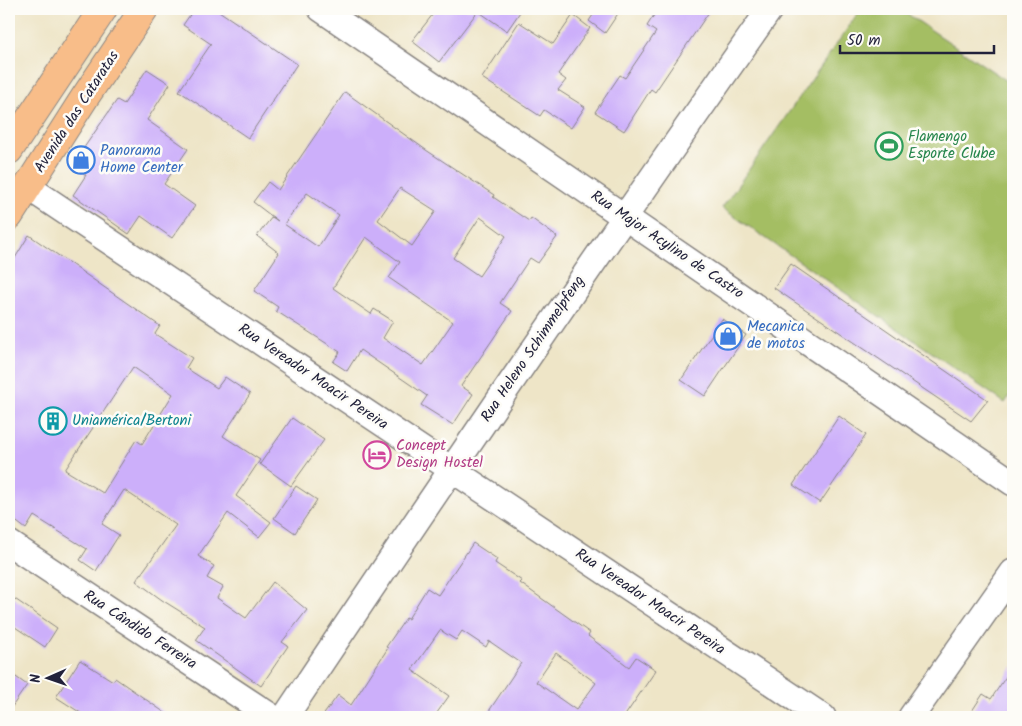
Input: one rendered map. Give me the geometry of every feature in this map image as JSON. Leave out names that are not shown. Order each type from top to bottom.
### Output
[{"type":"main road","points":[[9,150],[103,9]]},
{"type":"main road","name":"Avenida das Cataratas","points":[[9,216],[144,9]]},
{"type":"street","name":"Rua Major Acylino de Castro","points":[[321,9],[1013,483]]},
{"type":"street","name":"Rua Heleno Schimmelpfeng","points":[[285,717],[624,216],[770,9]]},
{"type":"street","name":"Rua Vereador Moacir Pereira","points":[[28,188],[823,717]]},
{"type":"street","name":"Rua Cândido Ferreira","points":[[9,543],[272,717]]},
{"type":"street","points":[[911,717],[1013,572]]},
{"type":"green space","name":"Flamengo Esporte Clube","points":[[861,9],[900,9],[1013,85],[1013,391],[1005,403],[722,208]]},
{"type":"building","points":[[194,9],[216,9],[297,64],[248,138],[179,91],[211,44],[183,25]]},
{"type":"building","points":[[437,9],[522,9],[507,31],[478,11],[439,62],[412,41]]},
{"type":"building","points":[[597,9],[621,9],[605,33],[589,21]]},
{"type":"building","points":[[658,9],[711,9],[655,92],[651,89],[624,131],[595,112],[620,75],[625,78],[656,32],[647,26]]},
{"type":"building","points":[[573,15],[590,28],[558,74],[566,80],[558,90],[585,107],[571,128],[544,110],[540,116],[482,78],[519,22],[553,44]]},
{"type":"building","points":[[147,69],[170,84],[147,120],[188,149],[164,184],[195,206],[172,238],[141,216],[129,234],[73,195],[86,175],[72,165],[117,100],[124,104]]},
{"type":"building","points":[[345,92],[426,150],[494,195],[493,197],[529,221],[531,218],[557,237],[538,263],[530,258],[500,303],[512,311],[461,386],[473,394],[453,425],[421,405],[427,396],[360,350],[347,371],[333,362],[340,352],[276,311],[278,307],[254,291],[279,253],[257,236],[272,217],[278,221],[253,202],[268,182],[278,190]],"holes":[[[400,188],[436,211],[412,246],[378,220]],[[307,193],[339,215],[318,247],[284,224]],[[480,217],[506,236],[479,276],[453,258]],[[366,237],[400,262],[389,278],[453,322],[423,365],[383,338],[393,321],[374,309],[371,314],[333,288]]]},
{"type":"building","points":[[29,235],[160,326],[155,334],[192,358],[186,368],[217,388],[225,377],[250,394],[223,436],[260,460],[236,496],[271,522],[259,537],[228,513],[198,556],[214,566],[207,578],[223,587],[217,598],[246,618],[273,582],[307,610],[282,642],[288,646],[261,686],[196,640],[205,627],[136,581],[176,525],[124,490],[102,524],[119,535],[96,571],[80,560],[87,549],[34,516],[26,529],[9,516],[9,268]],"holes":[[[133,367],[173,394],[142,444],[136,440],[103,493],[65,470]]]},
{"type":"building","points":[[791,264],[988,400],[971,421],[774,288]]},
{"type":"building","points":[[722,319],[746,335],[705,396],[681,380]]},
{"type":"building","points":[[839,416],[866,435],[820,503],[793,485]]},
{"type":"building","points":[[292,418],[324,440],[291,486],[260,464]]},
{"type":"building","points":[[296,486],[317,500],[295,533],[274,518]]},
{"type":"building","points":[[473,543],[497,559],[495,563],[522,581],[520,583],[590,633],[588,636],[629,667],[636,657],[656,670],[624,717],[485,717],[521,663],[489,641],[486,647],[462,631],[456,640],[440,630],[412,670],[449,696],[434,717],[322,717],[338,695],[351,705],[388,648],[386,647],[406,618],[408,619],[427,588],[438,595]],"holes":[[[556,653],[596,683],[576,710],[536,682]]]},
{"type":"building","points":[[9,595],[57,628],[45,647],[9,623]]},
{"type":"building","points":[[80,660],[113,681],[115,678],[171,717],[87,717],[56,697]]},
{"type":"building","points":[[1013,666],[1013,717],[968,717],[983,694],[991,699]]},
{"type":"building","points":[[9,672],[27,685],[9,711]]},
{"type":"place","name":"Flamengo Esporte Clube","points":[[889,146]]},
{"type":"place","name":"Panorama Home Center","points":[[81,160]]},
{"type":"place","name":"Mecanica de motos","points":[[728,336]]},
{"type":"place","name":"Uniamérica/Bertoni","points":[[53,421]]},
{"type":"place","name":"Concept Design Hostel","points":[[377,455]]}]
